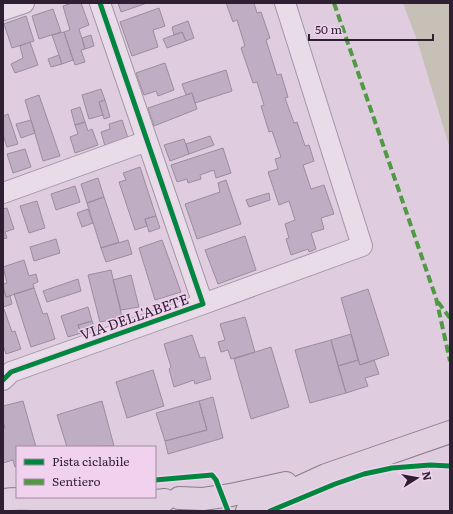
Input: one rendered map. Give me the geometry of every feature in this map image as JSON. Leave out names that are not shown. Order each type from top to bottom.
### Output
[{"type":"main road","points":[[247,511],[326,475],[450,432]]},
{"type":"main road","points":[[166,503],[231,495],[326,475]]},
{"type":"main road","points":[[3,500],[13,498],[62,501],[166,503],[187,501],[197,511]]},
{"type":"main road","points":[[3,507],[68,511]]},
{"type":"street","points":[[3,10],[24,3]]},
{"type":"street","name":"VIA DELL'ABETE","points":[[100,3],[203,304]]},
{"type":"street","name":"VIA DELL'ABETE","points":[[3,380],[11,372],[362,246],[285,3]]},
{"type":"street","points":[[3,193],[147,141]]},
{"type":"shaded area","points":[[403,3],[450,3],[450,149],[418,43]]},
{"type":"building","points":[[72,3],[81,3],[89,25],[79,29],[85,49],[81,50],[85,62],[75,65],[64,32],[70,30],[63,6]]},
{"type":"building","points":[[118,3],[147,3],[121,12]]},
{"type":"building","points":[[226,3],[254,3],[257,13],[261,12],[270,38],[266,40],[277,75],[281,74],[288,97],[285,98],[294,123],[297,122],[305,146],[309,145],[314,161],[303,165],[311,189],[324,185],[334,214],[321,218],[324,229],[311,233],[316,249],[309,252],[308,249],[291,255],[286,239],[289,238],[285,224],[295,220],[289,201],[279,205],[268,172],[278,169],[275,159],[281,157],[272,131],[269,132],[261,106],[264,105],[257,82],[253,83],[241,48],[245,46],[237,20],[233,22]]},
{"type":"building","points":[[159,8],[165,26],[153,30],[158,47],[132,56],[120,22]]},
{"type":"building","points":[[53,9],[61,32],[39,39],[32,16]]},
{"type":"building","points":[[26,16],[34,41],[12,48],[4,24]]},
{"type":"building","points":[[188,21],[194,38],[186,41],[182,32],[174,35],[172,27]]},
{"type":"building","points":[[64,32],[73,60],[62,64],[52,35]]},
{"type":"building","points":[[182,32],[186,41],[167,48],[163,39]]},
{"type":"building","points":[[91,35],[94,46],[85,49],[82,38]]},
{"type":"building","points":[[30,42],[38,65],[15,73],[11,64],[23,58],[20,46]]},
{"type":"building","points":[[59,55],[62,64],[51,67],[48,59]]},
{"type":"building","points":[[165,63],[174,90],[158,96],[156,91],[144,95],[136,73]]},
{"type":"building","points":[[226,70],[232,91],[195,103],[192,93],[186,95],[182,84]]},
{"type":"building","points":[[101,89],[105,100],[99,102],[103,115],[89,119],[82,95]]},
{"type":"building","points":[[192,93],[197,109],[154,126],[148,108]]},
{"type":"building","points":[[39,95],[60,156],[43,161],[25,100]]},
{"type":"building","points":[[105,100],[110,117],[104,119],[99,102]]},
{"type":"building","points":[[80,107],[85,122],[75,125],[71,110]]},
{"type":"building","points":[[8,114],[18,144],[7,147],[3,135],[3,116]]},
{"type":"building","points":[[31,120],[35,133],[21,138],[16,124]]},
{"type":"building","points":[[122,120],[128,138],[105,146],[101,132],[110,129],[109,124]]},
{"type":"building","points":[[85,122],[88,131],[92,129],[98,145],[75,153],[70,137],[78,134],[75,125]]},
{"type":"building","points":[[210,136],[214,145],[189,154],[186,144]]},
{"type":"building","points":[[184,139],[189,154],[170,161],[164,145]]},
{"type":"building","points":[[223,148],[231,173],[216,178],[214,170],[200,175],[201,179],[188,183],[187,179],[177,182],[171,165]]},
{"type":"building","points":[[25,149],[31,167],[13,173],[7,154]]},
{"type":"building","points":[[140,167],[156,216],[145,219],[147,226],[135,230],[119,182],[126,180],[123,173]]},
{"type":"building","points":[[98,178],[104,197],[87,203],[81,184]]},
{"type":"building","points":[[226,180],[241,224],[197,239],[185,204],[220,192],[218,183]]},
{"type":"building","points":[[75,186],[80,202],[56,210],[51,194]]},
{"type":"building","points":[[269,193],[270,200],[249,207],[246,200]]},
{"type":"building","points":[[104,197],[119,242],[101,248],[87,203]]},
{"type":"building","points":[[37,201],[45,228],[29,233],[20,206]]},
{"type":"building","points":[[7,208],[14,229],[5,232],[7,238],[3,239],[3,209]]},
{"type":"building","points":[[88,209],[93,223],[82,227],[77,213]]},
{"type":"building","points":[[156,216],[160,228],[149,232],[145,219]]},
{"type":"building","points":[[245,236],[256,270],[218,284],[205,250]]},
{"type":"building","points":[[56,239],[60,253],[34,261],[30,247]]},
{"type":"building","points":[[128,240],[132,254],[106,262],[101,248]]},
{"type":"building","points":[[162,240],[181,292],[155,300],[139,248]]},
{"type":"building","points":[[24,260],[29,276],[36,274],[38,282],[33,284],[34,288],[6,297],[3,284],[7,283],[3,267]]},
{"type":"building","points":[[111,270],[122,317],[100,322],[88,275]]},
{"type":"building","points":[[131,275],[139,307],[121,310],[113,280]]},
{"type":"building","points":[[78,279],[81,291],[47,302],[43,291]]},
{"type":"building","points":[[3,288],[6,297],[10,296],[12,304],[3,307]]},
{"type":"building","points":[[34,288],[43,314],[47,313],[55,339],[31,347],[14,294]]},
{"type":"building","points":[[368,289],[389,355],[360,365],[341,298]]},
{"type":"building","points":[[88,307],[92,321],[78,325],[81,333],[68,337],[61,316]]},
{"type":"building","points":[[3,309],[12,332],[15,331],[21,349],[6,354],[3,345]]},
{"type":"building","points":[[245,317],[255,352],[231,359],[228,350],[221,352],[218,342],[225,340],[220,324]]},
{"type":"building","points":[[92,321],[95,328],[81,333],[78,325]]},
{"type":"building","points":[[351,334],[358,360],[338,366],[331,340]]},
{"type":"building","points":[[192,335],[200,358],[205,357],[211,379],[195,384],[194,380],[174,387],[169,369],[171,367],[164,344]]},
{"type":"building","points":[[331,340],[346,393],[310,403],[295,350]]},
{"type":"building","points":[[271,347],[289,407],[251,419],[234,359]]},
{"type":"building","points":[[358,360],[360,365],[374,360],[379,374],[365,378],[368,386],[346,393],[338,366]]},
{"type":"building","points":[[153,370],[164,406],[127,418],[116,382]]},
{"type":"building","points":[[213,397],[223,438],[168,454],[165,441],[207,430],[199,401]]},
{"type":"building","points":[[23,401],[36,446],[16,446],[15,467],[13,460],[3,463],[3,429],[5,428],[3,421],[3,406]]},
{"type":"building","points":[[102,401],[114,446],[67,446],[57,415]]},
{"type":"building","points":[[199,401],[207,430],[165,441],[156,413]]},
{"type":"marked path","points":[[334,3],[436,298],[450,361]]},
{"type":"marked path","points":[[438,302],[450,318]]},
{"type":"cycle path","points":[[3,380],[11,372],[203,304],[100,3]]},
{"type":"cycle path","points":[[270,511],[335,484],[364,474],[392,468],[430,465],[450,466]]},
{"type":"cycle path","points":[[156,480],[212,475],[216,480],[228,511]]}]
